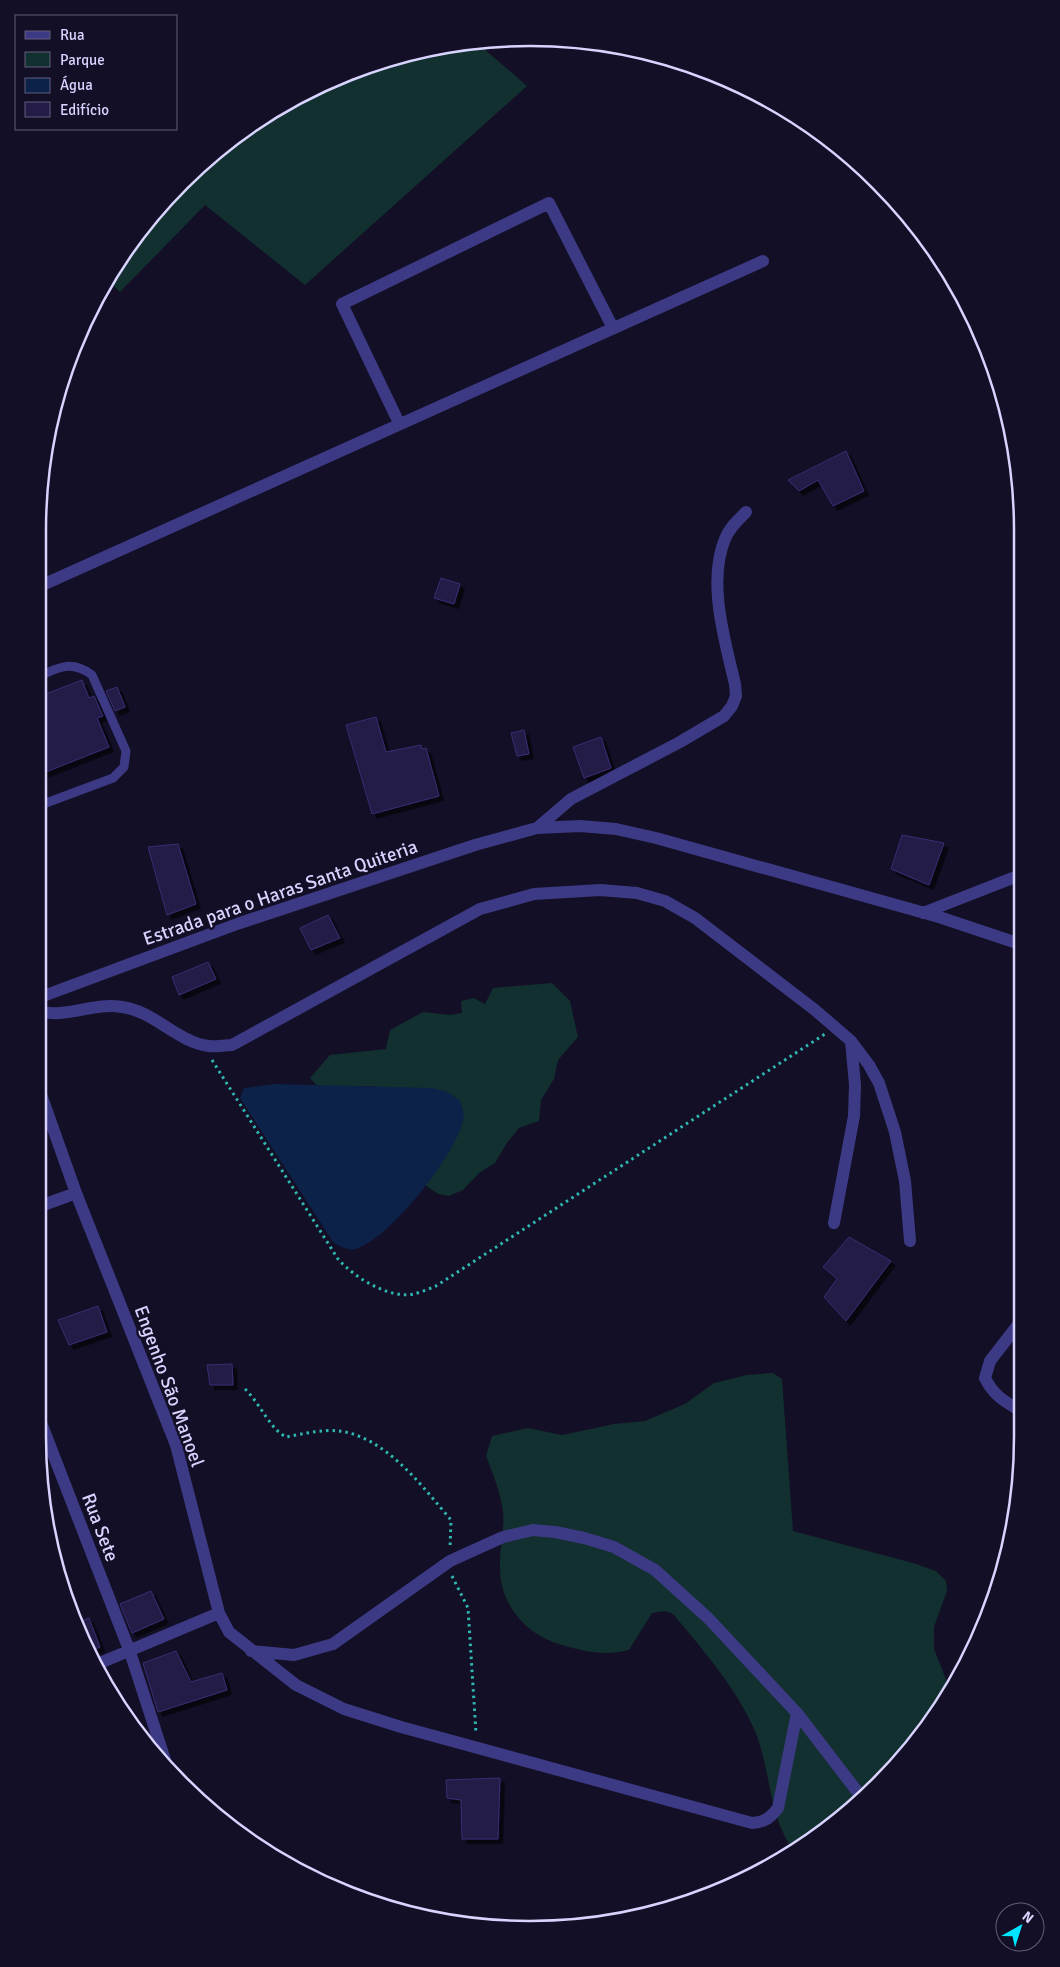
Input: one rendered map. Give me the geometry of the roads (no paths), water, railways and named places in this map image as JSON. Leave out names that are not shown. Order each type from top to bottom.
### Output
[{"type":"street","points":[[399,424],[342,304],[549,203],[614,328]]},
{"type":"street","points":[[46,583],[763,262]]},
{"type":"street","points":[[537,828],[571,799],[680,742],[724,716],[732,706],[736,696],[735,684],[718,601],[719,558],[725,539],[733,526],[746,512]]},
{"type":"street","points":[[537,828],[580,826],[616,829],[923,913],[1014,942]]},
{"type":"street","name":"Estrada para o Haras Santa Quiteria","points":[[46,995],[237,924],[475,846],[537,828]]},
{"type":"street","points":[[923,913],[1014,877]]},
{"type":"street","points":[[46,1012],[60,1014],[97,1007],[121,1007],[141,1012],[202,1045],[232,1044],[480,909],[534,894],[600,890],[637,893],[656,899],[695,918],[835,1027],[851,1042],[869,1065],[879,1083],[895,1132],[906,1181],[910,1241]]},
{"type":"street","points":[[834,1222],[854,1116],[855,1085],[851,1042]]},
{"type":"street","name":"Engenho São Manoel","points":[[46,1109],[76,1193],[176,1445],[219,1613],[230,1632],[251,1651],[296,1685],[344,1709],[726,1817],[757,1822],[771,1817],[778,1808],[797,1714]]},
{"type":"street","points":[[46,1204],[76,1193]]},
{"type":"street","points":[[1014,1330],[990,1362],[985,1378],[990,1389],[1003,1401],[1014,1407]]},
{"type":"street","name":"Rua Sete","points":[[46,1436],[130,1652]]},
{"type":"street","points":[[251,1651],[294,1655],[333,1644],[450,1561],[503,1537],[533,1530],[555,1532],[614,1548],[655,1570],[708,1618],[797,1714],[857,1793]]},
{"type":"street","points":[[102,1662],[219,1613]]},
{"type":"street","points":[[130,1652],[161,1749]]},
{"type":"lane","points":[[46,673],[62,666],[84,669],[92,675],[126,751],[124,767],[113,778],[46,803]]},
{"type":"water","points":[[275,1084],[432,1088],[448,1092],[460,1101],[464,1118],[449,1152],[421,1192],[372,1241],[355,1249],[348,1249],[333,1242],[240,1098],[244,1088]]}]
